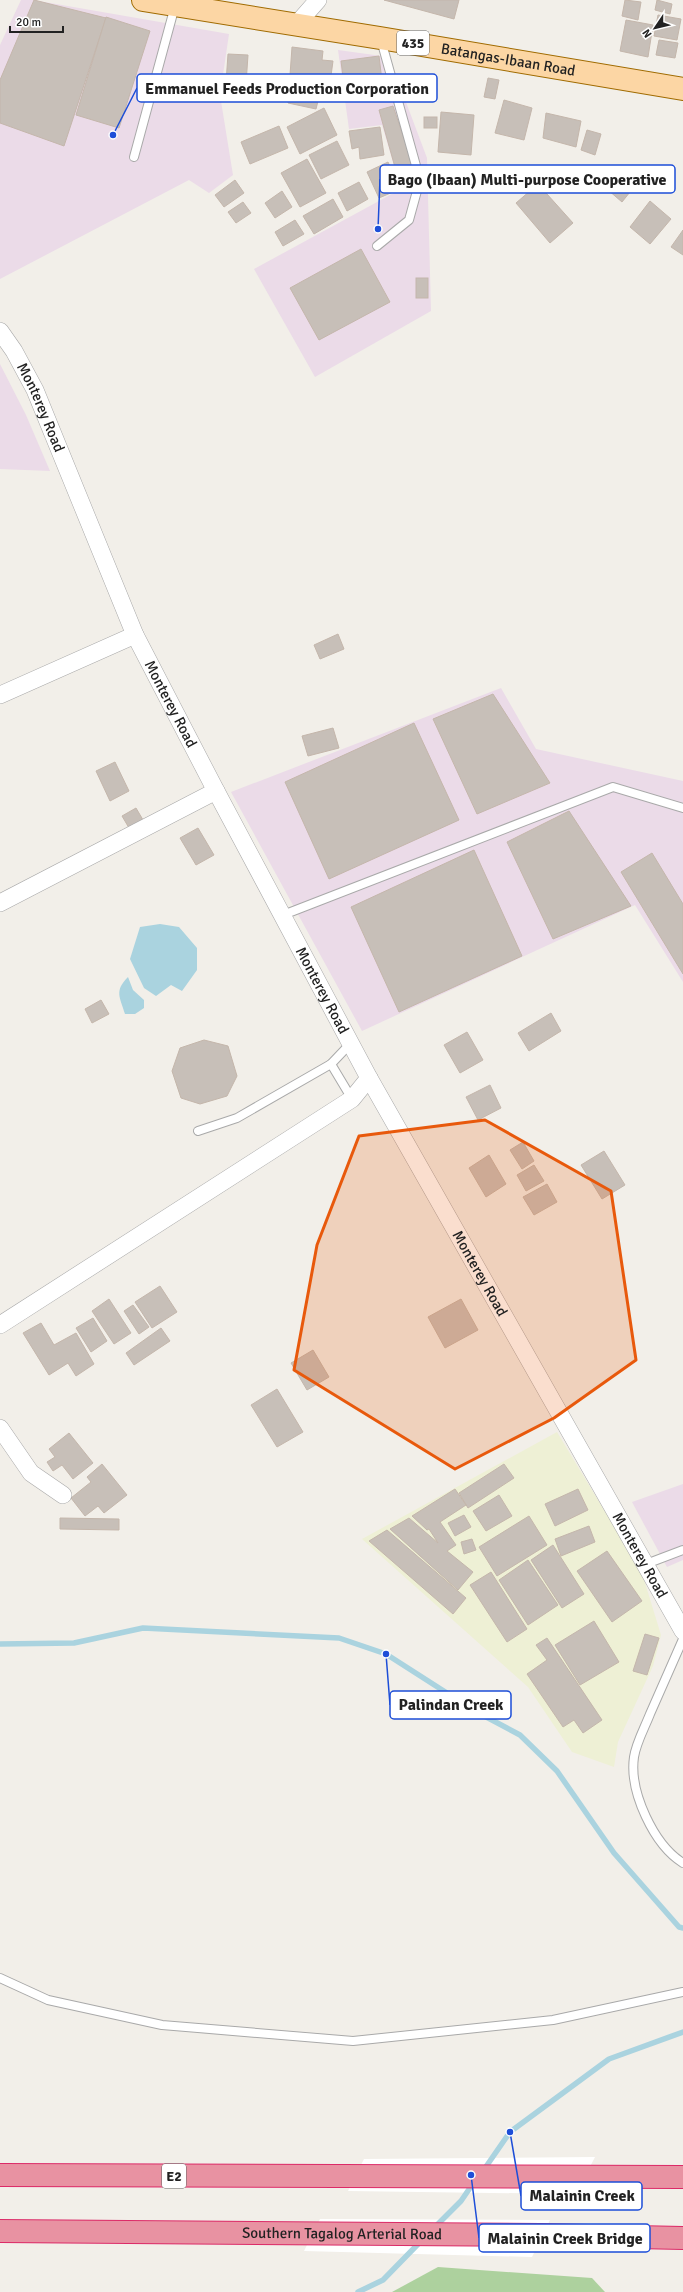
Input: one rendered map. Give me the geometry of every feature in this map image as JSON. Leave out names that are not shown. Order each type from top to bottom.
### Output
[{"type":"highway","name":"E2","points":[[0,2174],[349,2177],[683,2177]]},
{"type":"highway","name":"Southern Tagalog Arterial Road","points":[[0,2231],[307,2234],[540,2234],[683,2238]]},
{"type":"main road","name":"Batangas-Ibaan Road","points":[[143,0],[683,89]]},
{"type":"street","points":[[296,25],[318,0]]},
{"type":"street","name":"Monterey Road","points":[[0,331],[14,351],[36,390],[135,635],[216,791],[352,1043],[369,1078],[683,1631]]},
{"type":"street","points":[[0,695],[135,635]]},
{"type":"street","points":[[0,903],[216,791]]},
{"type":"street","points":[[0,1325],[352,1098],[369,1078]]},
{"type":"street","points":[[0,1428],[31,1473],[63,1495]]},
{"type":"lane","points":[[134,157],[175,6]]},
{"type":"lane","points":[[377,246],[409,220],[420,180],[380,38]]},
{"type":"lane","points":[[283,915],[614,787],[683,808]]},
{"type":"lane","points":[[198,1131],[237,1118],[331,1064],[352,1043]]},
{"type":"lane","points":[[331,1064],[352,1098]]},
{"type":"lane","points":[[646,1564],[683,1550]]},
{"type":"lane","points":[[683,1639],[644,1728],[634,1758],[638,1799],[653,1830],[674,1857],[683,1863]]},
{"type":"lane","points":[[0,1978],[48,2000],[162,2025],[353,2041],[553,2020],[683,1992]]},
{"type":"highlighted area","points":[[485,1120],[611,1191],[636,1360],[554,1418],[455,1469],[294,1370],[317,1245],[359,1136]]},
{"type":"shaded area","points":[[21,0],[33,0],[229,34],[220,95],[233,175],[209,193],[189,180],[0,279],[0,45]]},
{"type":"shaded area","points":[[338,50],[389,57],[427,158],[431,311],[315,377],[254,269],[401,189],[382,125],[349,129]]},
{"type":"shaded area","points":[[0,364],[26,415],[50,471],[0,469]]},
{"type":"shaded area","points":[[501,688],[536,749],[683,781],[683,982],[635,905],[362,1031],[231,792]]},
{"type":"shaded area","points":[[683,1484],[683,1560],[667,1567],[632,1502]]},
{"type":"green space","points":[[557,1432],[642,1573],[661,1635],[653,1666],[618,1742],[614,1767],[572,1752],[528,1687],[362,1539]]},
{"type":"green space","points":[[438,2267],[592,2278],[605,2292],[392,2292]]},
{"type":"water","points":[[160,924],[179,927],[197,948],[197,970],[182,991],[171,985],[156,996],[144,988],[130,959],[140,927]]},
{"type":"water","points":[[128,977],[133,990],[144,1000],[144,1008],[135,1014],[125,1014],[119,994],[121,986]]},
{"type":"pier","points":[[595,2157],[576,2194],[348,2191],[364,2159]]},
{"type":"pier","points":[[320,2219],[550,2220],[532,2257],[304,2251]]},
{"type":"building","points":[[34,0],[106,18],[64,146],[0,123],[0,80]]},
{"type":"building","points":[[384,0],[459,0],[454,19]]},
{"type":"building","points":[[625,0],[641,2],[638,20],[622,16]]},
{"type":"building","points":[[657,0],[672,4],[670,14],[655,10]]},
{"type":"building","points":[[658,15],[681,19],[677,40],[654,36]]},
{"type":"building","points":[[106,17],[150,31],[119,128],[76,115]]},
{"type":"building","points":[[626,20],[653,25],[648,57],[620,51]]},
{"type":"building","points":[[659,40],[678,43],[675,58],[656,55]]},
{"type":"building","points":[[292,47],[323,51],[322,60],[333,61],[328,98],[319,97],[316,109],[288,103]]},
{"type":"building","points":[[228,54],[248,55],[246,84],[226,83]]},
{"type":"building","points":[[379,56],[382,81],[344,85],[341,61]]},
{"type":"building","points":[[488,78],[499,80],[495,99],[484,97]]},
{"type":"building","points":[[504,100],[532,108],[524,140],[495,133]]},
{"type":"building","points":[[393,106],[415,171],[398,178],[379,110]]},
{"type":"building","points":[[324,108],[337,135],[300,154],[287,127]]},
{"type":"building","points":[[441,112],[474,115],[471,155],[438,152]]},
{"type":"building","points":[[546,113],[581,121],[576,147],[543,138]]},
{"type":"building","points":[[424,117],[437,117],[437,128],[424,128]]},
{"type":"building","points":[[279,126],[288,148],[250,164],[241,142]]},
{"type":"building","points":[[380,127],[384,155],[360,159],[359,147],[352,149],[349,131]]},
{"type":"building","points":[[587,130],[601,134],[595,155],[581,150]]},
{"type":"building","points":[[337,141],[349,165],[321,179],[309,155]]},
{"type":"building","points":[[307,159],[326,193],[300,207],[281,173]]},
{"type":"building","points":[[388,162],[400,189],[379,198],[367,172]]},
{"type":"building","points":[[235,180],[244,193],[224,207],[215,195]]},
{"type":"building","points":[[615,181],[630,192],[622,202],[608,190]]},
{"type":"building","points":[[359,182],[368,199],[347,211],[338,193]]},
{"type":"building","points":[[538,184],[573,223],[550,243],[516,203]]},
{"type":"building","points":[[282,191],[292,207],[275,218],[265,203]]},
{"type":"building","points":[[333,199],[343,217],[314,234],[303,216]]},
{"type":"building","points":[[650,201],[671,219],[650,244],[630,227]]},
{"type":"building","points":[[243,202],[251,213],[236,223],[228,212]]},
{"type":"building","points":[[295,220],[304,234],[283,246],[275,232]]},
{"type":"building","points":[[683,230],[683,255],[671,247]]},
{"type":"building","points":[[361,249],[390,302],[319,340],[290,288]]},
{"type":"building","points":[[416,278],[428,278],[428,298],[416,298]]},
{"type":"building","points":[[338,634],[344,649],[320,659],[314,645]]},
{"type":"building","points":[[493,694],[550,783],[477,814],[433,719]]},
{"type":"building","points":[[414,723],[459,820],[329,879],[285,782]]},
{"type":"building","points":[[333,728],[339,748],[308,756],[302,736]]},
{"type":"building","points":[[115,762],[129,791],[110,801],[96,771]]},
{"type":"building","points":[[136,808],[146,825],[132,833],[122,816]]},
{"type":"building","points":[[569,811],[631,906],[553,939],[507,842]]},
{"type":"building","points":[[198,828],[214,855],[196,865],[180,838]]},
{"type":"building","points":[[474,850],[522,956],[399,1012],[351,907]]},
{"type":"building","points":[[652,853],[683,904],[683,974],[621,872]]},
{"type":"building","points":[[101,1000],[109,1014],[92,1023],[85,1009]]},
{"type":"building","points":[[551,1013],[561,1031],[529,1051],[518,1033]]},
{"type":"building","points":[[467,1032],[483,1060],[460,1073],[444,1045]]},
{"type":"building","points":[[204,1040],[228,1046],[237,1076],[227,1096],[200,1104],[181,1098],[172,1071],[180,1048]]},
{"type":"building","points":[[490,1085],[501,1108],[478,1120],[466,1097]]},
{"type":"building","points":[[523,1142],[534,1161],[522,1169],[510,1150]]},
{"type":"building","points":[[604,1151],[625,1185],[602,1199],[581,1165]]},
{"type":"building","points":[[489,1155],[506,1184],[486,1197],[469,1168]]},
{"type":"building","points":[[534,1165],[544,1181],[526,1191],[517,1175]]},
{"type":"building","points":[[547,1184],[557,1202],[534,1215],[523,1197]]},
{"type":"building","points":[[160,1286],[177,1312],[152,1328],[135,1302]]},
{"type":"building","points":[[109,1299],[131,1333],[114,1344],[92,1311]]},
{"type":"building","points":[[461,1299],[478,1330],[445,1348],[428,1317]]},
{"type":"building","points":[[133,1305],[149,1327],[139,1334],[124,1311]]},
{"type":"building","points":[[93,1318],[107,1341],[91,1352],[76,1328]]},
{"type":"building","points":[[41,1323],[54,1345],[76,1333],[94,1364],[76,1376],[68,1363],[49,1375],[23,1333]]},
{"type":"building","points":[[161,1328],[170,1341],[134,1365],[126,1353]]},
{"type":"building","points":[[313,1350],[329,1377],[307,1390],[291,1363]]},
{"type":"building","points":[[277,1389],[303,1432],[277,1447],[251,1405]]},
{"type":"building","points":[[69,1433],[93,1463],[73,1479],[62,1465],[53,1471],[47,1462],[55,1457],[49,1449]]},
{"type":"building","points":[[102,1464],[127,1495],[104,1513],[98,1506],[85,1516],[71,1498],[91,1482],[87,1477]]},
{"type":"building","points":[[504,1464],[514,1478],[468,1508],[459,1493]]},
{"type":"building","points":[[455,1489],[466,1505],[440,1522],[456,1545],[447,1551],[473,1572],[458,1590],[390,1529],[409,1518],[438,1543],[429,1529],[427,1530],[412,1516]]},
{"type":"building","points":[[578,1489],[588,1510],[555,1526],[545,1504]]},
{"type":"building","points":[[499,1495],[512,1516],[486,1531],[473,1511]]},
{"type":"building","points":[[464,1515],[471,1527],[455,1536],[448,1523]]},
{"type":"building","points":[[529,1516],[547,1545],[497,1576],[479,1547]]},
{"type":"building","points":[[60,1518],[119,1519],[119,1530],[60,1529]]},
{"type":"building","points":[[589,1526],[595,1542],[561,1556],[555,1539]]},
{"type":"building","points":[[387,1530],[466,1598],[453,1614],[369,1541]]},
{"type":"building","points":[[472,1539],[476,1550],[464,1554],[461,1542]]},
{"type":"building","points":[[553,1545],[584,1594],[562,1608],[531,1560]]},
{"type":"building","points":[[607,1551],[642,1601],[612,1622],[577,1571]]},
{"type":"building","points":[[528,1560],[558,1605],[528,1625],[499,1580]]},
{"type":"building","points":[[491,1572],[527,1629],[507,1642],[470,1585]]},
{"type":"building","points":[[594,1621],[619,1662],[580,1685],[555,1645]]},
{"type":"building","points":[[645,1634],[659,1638],[647,1675],[633,1671]]},
{"type":"building","points":[[547,1638],[602,1720],[583,1733],[574,1720],[563,1727],[527,1674],[547,1660],[536,1645]]},
{"type":"waterway","points":[[0,1644],[74,1643],[143,1628],[339,1638],[386,1654],[475,1711],[520,1735],[557,1771],[614,1853],[679,1927],[683,1928]]},
{"type":"waterway","points":[[483,2171],[510,2132],[609,2059],[683,2032]]},
{"type":"waterway","points":[[434,2228],[461,2201],[474,2182]]},
{"type":"waterway","points":[[358,2292],[383,2280],[422,2240]]},
{"type":"place","name":"Emmanuel Feeds Production Corporation","points":[[113,135]]},
{"type":"place","name":"Bago (Ibaan) Multi-purpose Cooperative","points":[[378,229]]},
{"type":"place","name":"Palindan Creek","points":[[386,1654]]},
{"type":"place","name":"Malainin Creek","points":[[510,2132]]},
{"type":"place","name":"Malainin Creek Bridge","points":[[471,2175]]}]
